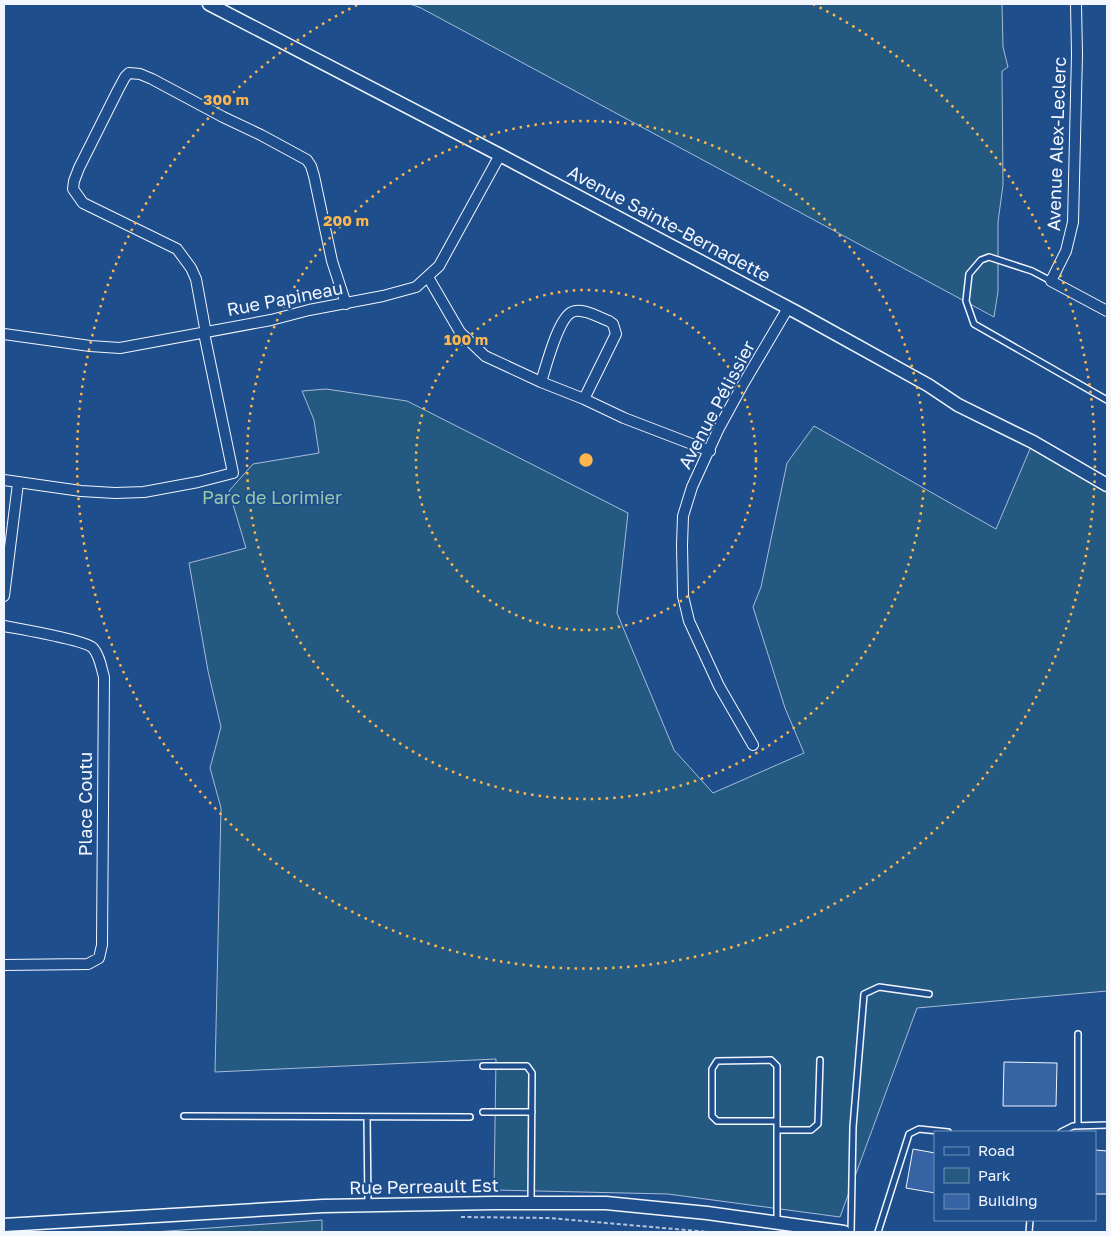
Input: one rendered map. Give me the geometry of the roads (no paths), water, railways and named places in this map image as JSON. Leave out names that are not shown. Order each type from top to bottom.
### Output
[{"type":"street","name":"Avenue Sainte-Bernadette","points":[[209,4],[500,155],[788,308],[928,385],[958,405],[1025,438],[1107,484]]},
{"type":"street","name":"Avenue Alex-Leclerc","points":[[1051,281],[1066,251],[1073,222],[1077,64],[1076,4]]},
{"type":"street","points":[[4,480],[115,494],[144,492],[233,473],[204,333],[205,328],[196,279],[183,255],[177,249],[164,242],[83,203],[73,189],[79,168],[118,90],[129,73],[140,74],[152,79],[307,160],[314,176],[332,261],[346,304]]},
{"type":"street","name":"Rue Papineau","points":[[4,334],[90,346],[120,348],[271,320],[416,287],[439,266],[500,155]]},
{"type":"street","points":[[428,277],[460,332],[485,356],[624,418],[710,451]]},
{"type":"street","points":[[1051,281],[1107,311]]},
{"type":"street","name":"Avenue Pélissier","points":[[753,745],[719,686],[689,621],[683,596],[684,516],[692,487],[719,428],[788,308]]},
{"type":"street","points":[[541,382],[558,332],[572,312],[581,311],[609,321],[613,324],[616,334],[584,399]]},
{"type":"street","points":[[4,596],[18,482]]},
{"type":"street","name":"Place Coutu","points":[[4,626],[65,638],[92,647],[99,658],[104,677],[102,945],[99,958],[88,964],[4,965]]},
{"type":"street","name":"Rue Perreault Est","points":[[4,1224],[368,1205],[606,1203],[666,1208],[844,1232]]},
{"type":"lane","points":[[1051,281],[1032,272],[989,257],[981,260],[968,274],[966,300],[974,324],[1107,400]]},
{"type":"lane","points":[[851,1232],[853,1127],[864,994],[879,987],[929,994]]},
{"type":"lane","points":[[1078,1034],[1078,1126]]},
{"type":"lane","points":[[777,1121],[717,1121],[712,1116],[712,1069],[717,1061],[771,1060],[777,1066],[777,1121],[777,1222]]},
{"type":"lane","points":[[777,1130],[811,1130],[818,1124],[820,1060]]},
{"type":"lane","points":[[483,1066],[527,1066],[532,1073],[531,1203]]},
{"type":"lane","points":[[483,1112],[532,1112]]},
{"type":"lane","points":[[184,1116],[470,1117]]},
{"type":"lane","points":[[367,1117],[368,1205]]},
{"type":"lane","points":[[1063,1131],[1073,1126],[1107,1126]]},
{"type":"lane","points":[[878,1232],[909,1134],[919,1129],[938,1131]]},
{"type":"park label","name":"Parc de Lorimier","points":[[272,498]]}]
